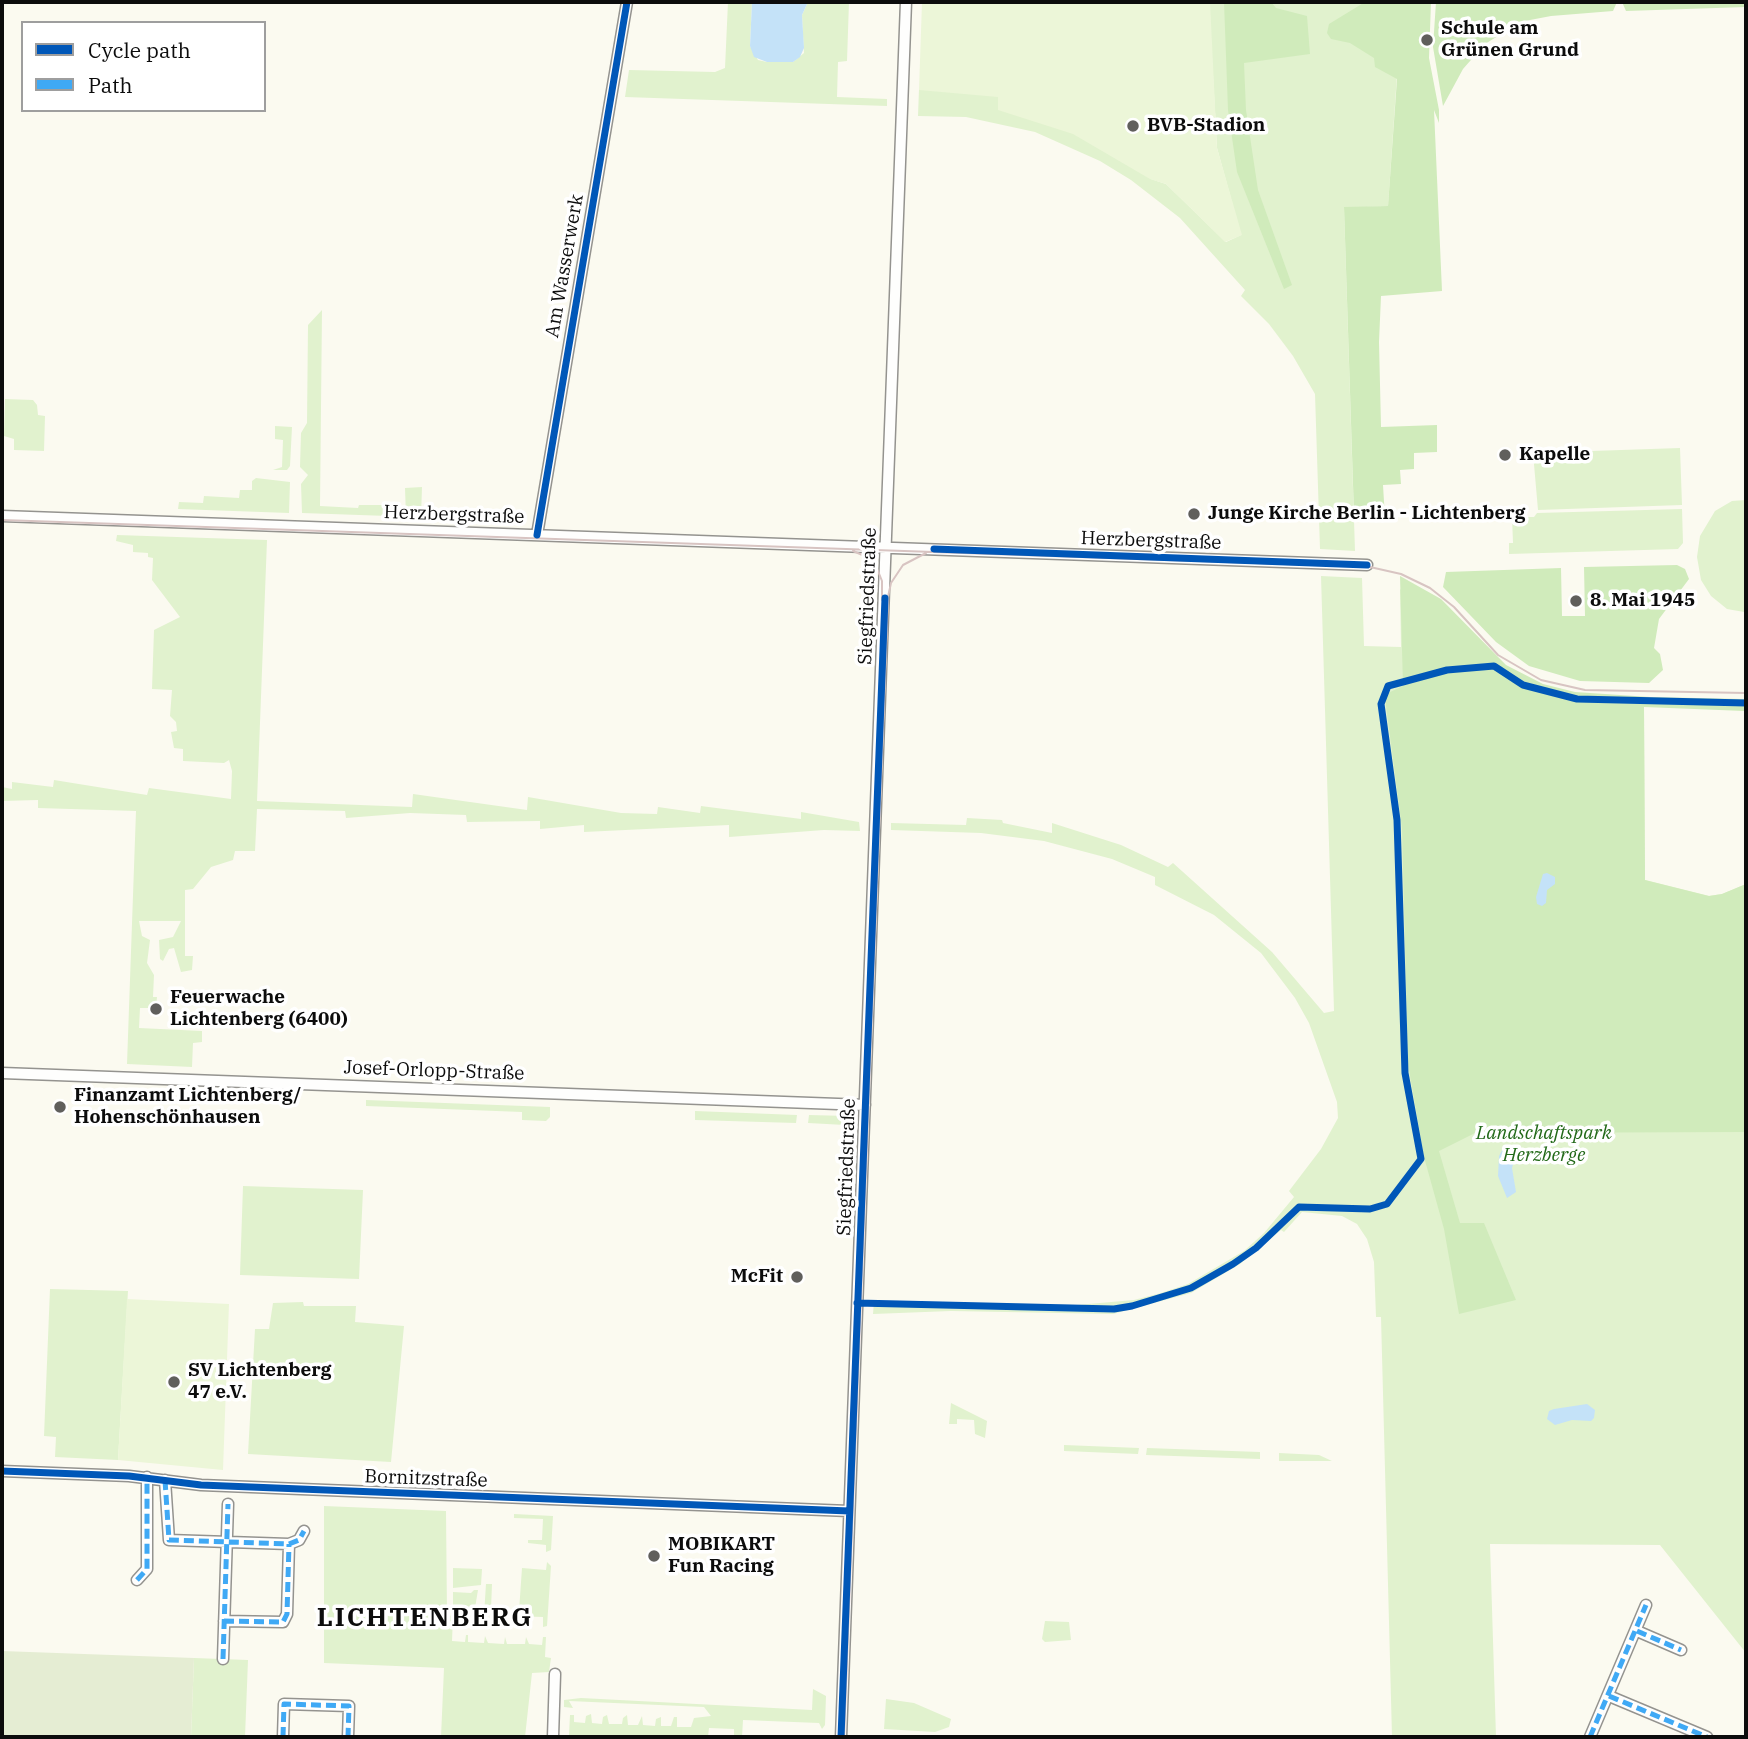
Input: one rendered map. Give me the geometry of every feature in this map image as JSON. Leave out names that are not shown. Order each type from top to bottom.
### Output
[{"type":"street","name":"Am Wasserwerk","points":[[537,535],[537,520],[627,2]]},
{"type":"street","name":"Siegfriedstraße","points":[[841,1737],[906,2]]},
{"type":"street","name":"Herzbergstraße","points":[[2,516],[1367,565]]},
{"type":"street","name":"Josef-Orlopp-Straße","points":[[2,1073],[865,1105]]},
{"type":"street","name":"Bornitzstraße","points":[[2,1471],[147,1477],[214,1486],[849,1511]]},
{"type":"street","points":[[137,1580],[147,1569],[147,1477]]},
{"type":"street","points":[[165,1480],[166,1538],[173,1542],[289,1544],[299,1540],[304,1531]]},
{"type":"street","points":[[223,1659],[228,1504]]},
{"type":"street","points":[[224,1621],[283,1622],[287,1614],[289,1544]]},
{"type":"street","points":[[1590,1737],[1646,1605]]},
{"type":"street","points":[[1637,1631],[1681,1650]]},
{"type":"street","points":[[553,1737],[555,1674]]},
{"type":"street","points":[[1609,1696],[1707,1737]]},
{"type":"street","points":[[283,1737],[284,1704],[349,1706],[348,1737]]},
{"type":"green space","points":[[728,2],[752,2],[750,46],[758,60],[793,62],[804,53],[802,15],[808,2],[849,2],[847,61],[838,62],[837,97],[887,99],[887,106],[625,97],[629,70],[715,72],[725,68]]},
{"type":"green space","name":"BVB-Stadion","points":[[922,2],[1210,2],[1217,148],[1242,235],[1225,242],[1166,184],[1150,179],[1073,134],[998,110],[998,97],[919,90]]},
{"type":"green space","points":[[1209,2],[1402,2],[1388,206],[1344,208],[1355,551],[1320,549],[1315,394],[1293,356],[1269,324],[1241,296],[1245,290],[1180,218],[1131,180],[1100,161],[1035,132],[966,117],[918,116],[919,89],[1006,95],[1132,159],[1151,179],[1166,184],[1226,242],[1241,235],[1217,148]]},
{"type":"green space","points":[[1224,2],[1271,2],[1276,8],[1307,16],[1310,54],[1244,63],[1246,110],[1258,190],[1292,285],[1284,289],[1237,172],[1228,110]]},
{"type":"green space","points":[[1365,2],[1431,2],[1429,58],[1439,110],[1439,123],[1434,110],[1442,291],[1381,296],[1379,342],[1381,427],[1437,425],[1437,452],[1414,453],[1414,469],[1400,470],[1401,484],[1383,485],[1385,518],[1354,515],[1344,207],[1388,206],[1397,79],[1375,67],[1374,58],[1350,43],[1331,39],[1327,33],[1329,24]]},
{"type":"green space","points":[[1436,2],[1617,2],[1613,11],[1551,16],[1530,20],[1506,31],[1485,44],[1463,69],[1443,106],[1433,47]]},
{"type":"green space","points":[[1622,2],[1746,2],[1746,7],[1626,11]]},
{"type":"green space","points":[[322,310],[320,506],[358,508],[359,505],[388,505],[388,516],[302,513],[301,484],[308,475],[300,467],[301,433],[307,423],[308,325]]},
{"type":"green space","points":[[5,399],[33,400],[37,405],[38,415],[45,416],[44,451],[14,450],[14,439],[4,436]]},
{"type":"green space","points":[[275,426],[292,427],[290,466],[287,470],[273,470],[282,467],[283,440],[275,439]]},
{"type":"green space","points":[[1680,448],[1682,505],[1538,510],[1533,453]]},
{"type":"green space","points":[[256,478],[290,482],[289,513],[178,509],[179,502],[203,503],[204,496],[239,498],[240,490],[252,490],[252,481]]},
{"type":"green space","points":[[422,487],[421,517],[406,517],[405,488]]},
{"type":"green space","points":[[1746,500],[1744,612],[1727,609],[1711,596],[1701,580],[1697,557],[1700,536],[1715,511],[1732,501]]},
{"type":"green space","points":[[1682,509],[1683,543],[1678,549],[1509,554],[1509,543],[1513,543],[1512,517],[1534,517],[1537,513]]},
{"type":"green space","points":[[117,535],[267,540],[257,801],[412,807],[413,794],[527,810],[528,797],[621,813],[657,814],[658,807],[700,813],[701,806],[801,819],[801,812],[859,822],[860,831],[824,830],[729,837],[729,825],[584,832],[584,825],[540,829],[540,821],[467,822],[466,815],[410,813],[346,818],[345,811],[257,809],[255,851],[235,851],[233,860],[211,867],[193,889],[185,890],[185,956],[193,956],[192,970],[181,972],[174,948],[169,949],[163,961],[160,959],[159,940],[173,937],[181,921],[139,921],[142,936],[150,940],[147,963],[154,975],[153,997],[157,997],[156,1008],[140,1008],[139,1028],[202,1031],[202,1042],[193,1043],[192,1067],[127,1064],[136,811],[38,808],[38,800],[2,801],[2,787],[12,789],[12,782],[53,787],[54,780],[147,795],[149,788],[231,799],[232,771],[229,760],[224,763],[183,761],[183,749],[174,748],[171,732],[177,731],[176,722],[170,716],[172,690],[152,689],[154,630],[180,617],[152,580],[153,558],[148,557],[148,553],[133,552],[133,545],[116,541]]},
{"type":"green space","points":[[1677,565],[1685,569],[1689,579],[1659,619],[1654,648],[1660,654],[1663,670],[1649,683],[1580,681],[1529,666],[1496,642],[1443,587],[1446,572],[1561,568],[1562,616],[1585,616],[1584,567]]},
{"type":"green space","name":"Landschaftspark Herzberge","points":[[1321,576],[1362,578],[1364,646],[1401,647],[1400,589],[1515,686],[1644,707],[1645,880],[1709,896],[1722,894],[1746,884],[1746,1653],[1660,1545],[1490,1544],[1496,1737],[1392,1737],[1381,1317],[1376,1317],[1374,1262],[1367,1239],[1357,1224],[1342,1216],[1302,1212],[1284,1232],[1281,1230],[1240,1264],[1191,1293],[1113,1314],[951,1311],[873,1314],[874,1301],[1077,1305],[1134,1300],[1161,1293],[1188,1284],[1244,1251],[1264,1233],[1294,1197],[1289,1191],[1321,1149],[1338,1118],[1337,1102],[1309,1023],[1295,998],[1261,953],[1214,915],[1155,885],[1155,877],[1112,859],[1044,841],[981,833],[891,830],[891,823],[966,825],[967,818],[1002,820],[1003,823],[1052,833],[1052,823],[1121,845],[1168,867],[1173,863],[1272,952],[1324,1013],[1334,1011]]},
{"type":"green space","points":[[1400,576],[1441,599],[1506,665],[1543,684],[1575,692],[1744,699],[1744,711],[1644,707],[1645,880],[1709,896],[1722,894],[1746,884],[1746,1132],[1475,1133],[1439,1151],[1460,1223],[1484,1223],[1516,1300],[1459,1314],[1444,1229],[1424,1157],[1408,1064],[1402,828],[1385,698],[1390,692],[1403,686]]},
{"type":"green space","points":[[366,1100],[550,1107],[550,1117],[546,1121],[522,1120],[522,1112],[366,1106]]},
{"type":"green space","points":[[695,1111],[797,1115],[796,1123],[695,1120]]},
{"type":"green space","points":[[809,1115],[848,1116],[846,1189],[843,1189],[845,1125],[808,1123]]},
{"type":"green space","points":[[243,1186],[363,1190],[359,1279],[240,1275]]},
{"type":"green space","points":[[50,1289],[128,1291],[118,1460],[55,1457],[56,1437],[44,1436]]},
{"type":"green space","name":"SV Lichtenberg 47 e.V.","points":[[127,1299],[229,1304],[223,1470],[118,1460]]},
{"type":"green space","points":[[303,1302],[304,1306],[356,1306],[355,1322],[404,1326],[391,1462],[248,1454],[255,1329],[269,1329],[273,1303]]},
{"type":"green space","points":[[951,1403],[987,1421],[985,1438],[975,1434],[974,1420],[957,1419],[957,1424],[949,1424]]},
{"type":"green space","points":[[1064,1445],[1139,1448],[1138,1454],[1064,1451]]},
{"type":"green space","points":[[1147,1448],[1260,1452],[1260,1459],[1146,1455]]},
{"type":"green space","points":[[1279,1453],[1319,1455],[1332,1461],[1279,1461]]},
{"type":"green space","points":[[324,1506],[446,1511],[447,1615],[453,1616],[452,1641],[465,1642],[468,1635],[468,1642],[484,1643],[485,1636],[488,1643],[504,1644],[505,1637],[507,1644],[525,1644],[526,1637],[529,1644],[542,1645],[543,1637],[546,1637],[545,1657],[551,1658],[549,1672],[532,1673],[525,1737],[441,1737],[444,1668],[324,1663]]},
{"type":"green space","points":[[514,1514],[553,1516],[551,1550],[546,1552],[546,1545],[528,1543],[528,1540],[542,1540],[543,1519],[514,1518]]},
{"type":"green space","points":[[547,1562],[551,1566],[547,1626],[543,1627],[543,1617],[484,1615],[486,1584],[492,1584],[491,1609],[519,1611],[522,1568],[546,1570]]},
{"type":"green space","points":[[453,1568],[482,1569],[481,1585],[453,1588]]},
{"type":"green space","points":[[478,1590],[474,1614],[459,1615],[453,1607],[453,1592],[471,1593]]},
{"type":"green space","points":[[1045,1621],[1069,1622],[1071,1640],[1045,1642],[1042,1639]]},
{"type":"green space","points":[[2,1651],[194,1658],[191,1737],[2,1737]]},
{"type":"green space","points":[[194,1658],[248,1660],[245,1737],[191,1737]]},
{"type":"green space","points":[[813,1689],[826,1696],[825,1725],[822,1729],[819,1723],[743,1720],[742,1737],[734,1737],[734,1729],[709,1728],[708,1737],[569,1735],[570,1715],[574,1715],[574,1722],[585,1723],[586,1716],[591,1714],[592,1723],[602,1724],[603,1717],[607,1715],[609,1724],[622,1724],[627,1715],[628,1725],[638,1725],[642,1716],[643,1725],[655,1726],[656,1719],[661,1717],[661,1726],[671,1726],[674,1717],[677,1717],[677,1727],[691,1727],[694,1718],[711,1716],[704,1707],[569,1701],[573,1708],[564,1707],[564,1700],[581,1698],[812,1710]]},
{"type":"green space","points":[[886,1699],[914,1703],[951,1719],[949,1727],[935,1732],[884,1729]]},
{"type":"water","points":[[752,2],[808,2],[802,15],[804,48],[800,57],[793,62],[767,62],[754,57],[750,46]]},
{"type":"water","points":[[1543,874],[1555,877],[1555,884],[1547,890],[1546,903],[1542,906],[1537,904],[1536,897]]},
{"type":"water","points":[[1513,1148],[1516,1153],[1512,1168],[1516,1192],[1507,1198],[1498,1176],[1499,1156],[1503,1149]]},
{"type":"water","points":[[1587,1404],[1595,1410],[1591,1421],[1572,1420],[1555,1425],[1547,1419],[1549,1411],[1554,1409]]},
{"type":"tram line","points":[[2,520],[1370,567],[1401,574],[1430,588],[1454,607],[1498,655],[1541,680],[1585,690],[1746,693]]},
{"type":"tram line","points":[[853,551],[867,557],[876,566],[882,581],[882,600]]},
{"type":"tram line","points":[[844,1737],[888,597],[891,583],[903,565],[926,553]]},
{"type":"marked path","points":[[137,1580],[147,1569],[147,1477]]},
{"type":"marked path","points":[[165,1480],[169,1540],[289,1544],[299,1540],[304,1531]]},
{"type":"marked path","points":[[223,1659],[228,1504]]},
{"type":"marked path","points":[[224,1621],[283,1622],[287,1614],[289,1544]]},
{"type":"marked path","points":[[1590,1737],[1646,1605]]},
{"type":"marked path","points":[[1637,1631],[1681,1650]]},
{"type":"marked path","points":[[1609,1696],[1707,1737]]},
{"type":"marked path","points":[[283,1737],[284,1704],[349,1706],[348,1737]]},
{"type":"cycle path","points":[[537,535],[627,2]]},
{"type":"cycle path","points":[[934,549],[1367,565]]},
{"type":"cycle path","points":[[841,1737],[885,598]]},
{"type":"cycle path","points":[[857,1303],[1114,1309],[1132,1306],[1191,1288],[1233,1264],[1256,1248],[1299,1207],[1370,1209],[1387,1204],[1421,1159],[1405,1073],[1397,820],[1381,704],[1388,686],[1447,670],[1494,666],[1523,685],[1577,699],[1746,703]]},
{"type":"cycle path","points":[[2,1471],[129,1476],[201,1485],[849,1511]]},
{"type":"place","name":"Schule am Grünen Grund","points":[[1427,40]]},
{"type":"place","name":"BVB-Stadion","points":[[1133,126]]},
{"type":"place","name":"Kapelle","points":[[1505,455]]},
{"type":"place","name":"Junge Kirche Berlin - Lichtenberg","points":[[1194,514]]},
{"type":"place","name":"8. Mai 1945","points":[[1576,601]]},
{"type":"place","name":"Feuerwache Lichtenberg (6400)","points":[[156,1009]]},
{"type":"place","name":"Finanzamt Lichtenberg/ Hohenschönhausen","points":[[60,1107]]},
{"type":"place","name":"McFit","points":[[797,1277]]},
{"type":"place","name":"SV Lichtenberg 47 e.V.","points":[[174,1382]]},
{"type":"place","name":"MOBIKART Fun Racing","points":[[654,1556]]},
{"type":"district","name":"LICHTENBERG","points":[[425,1618]]}]
